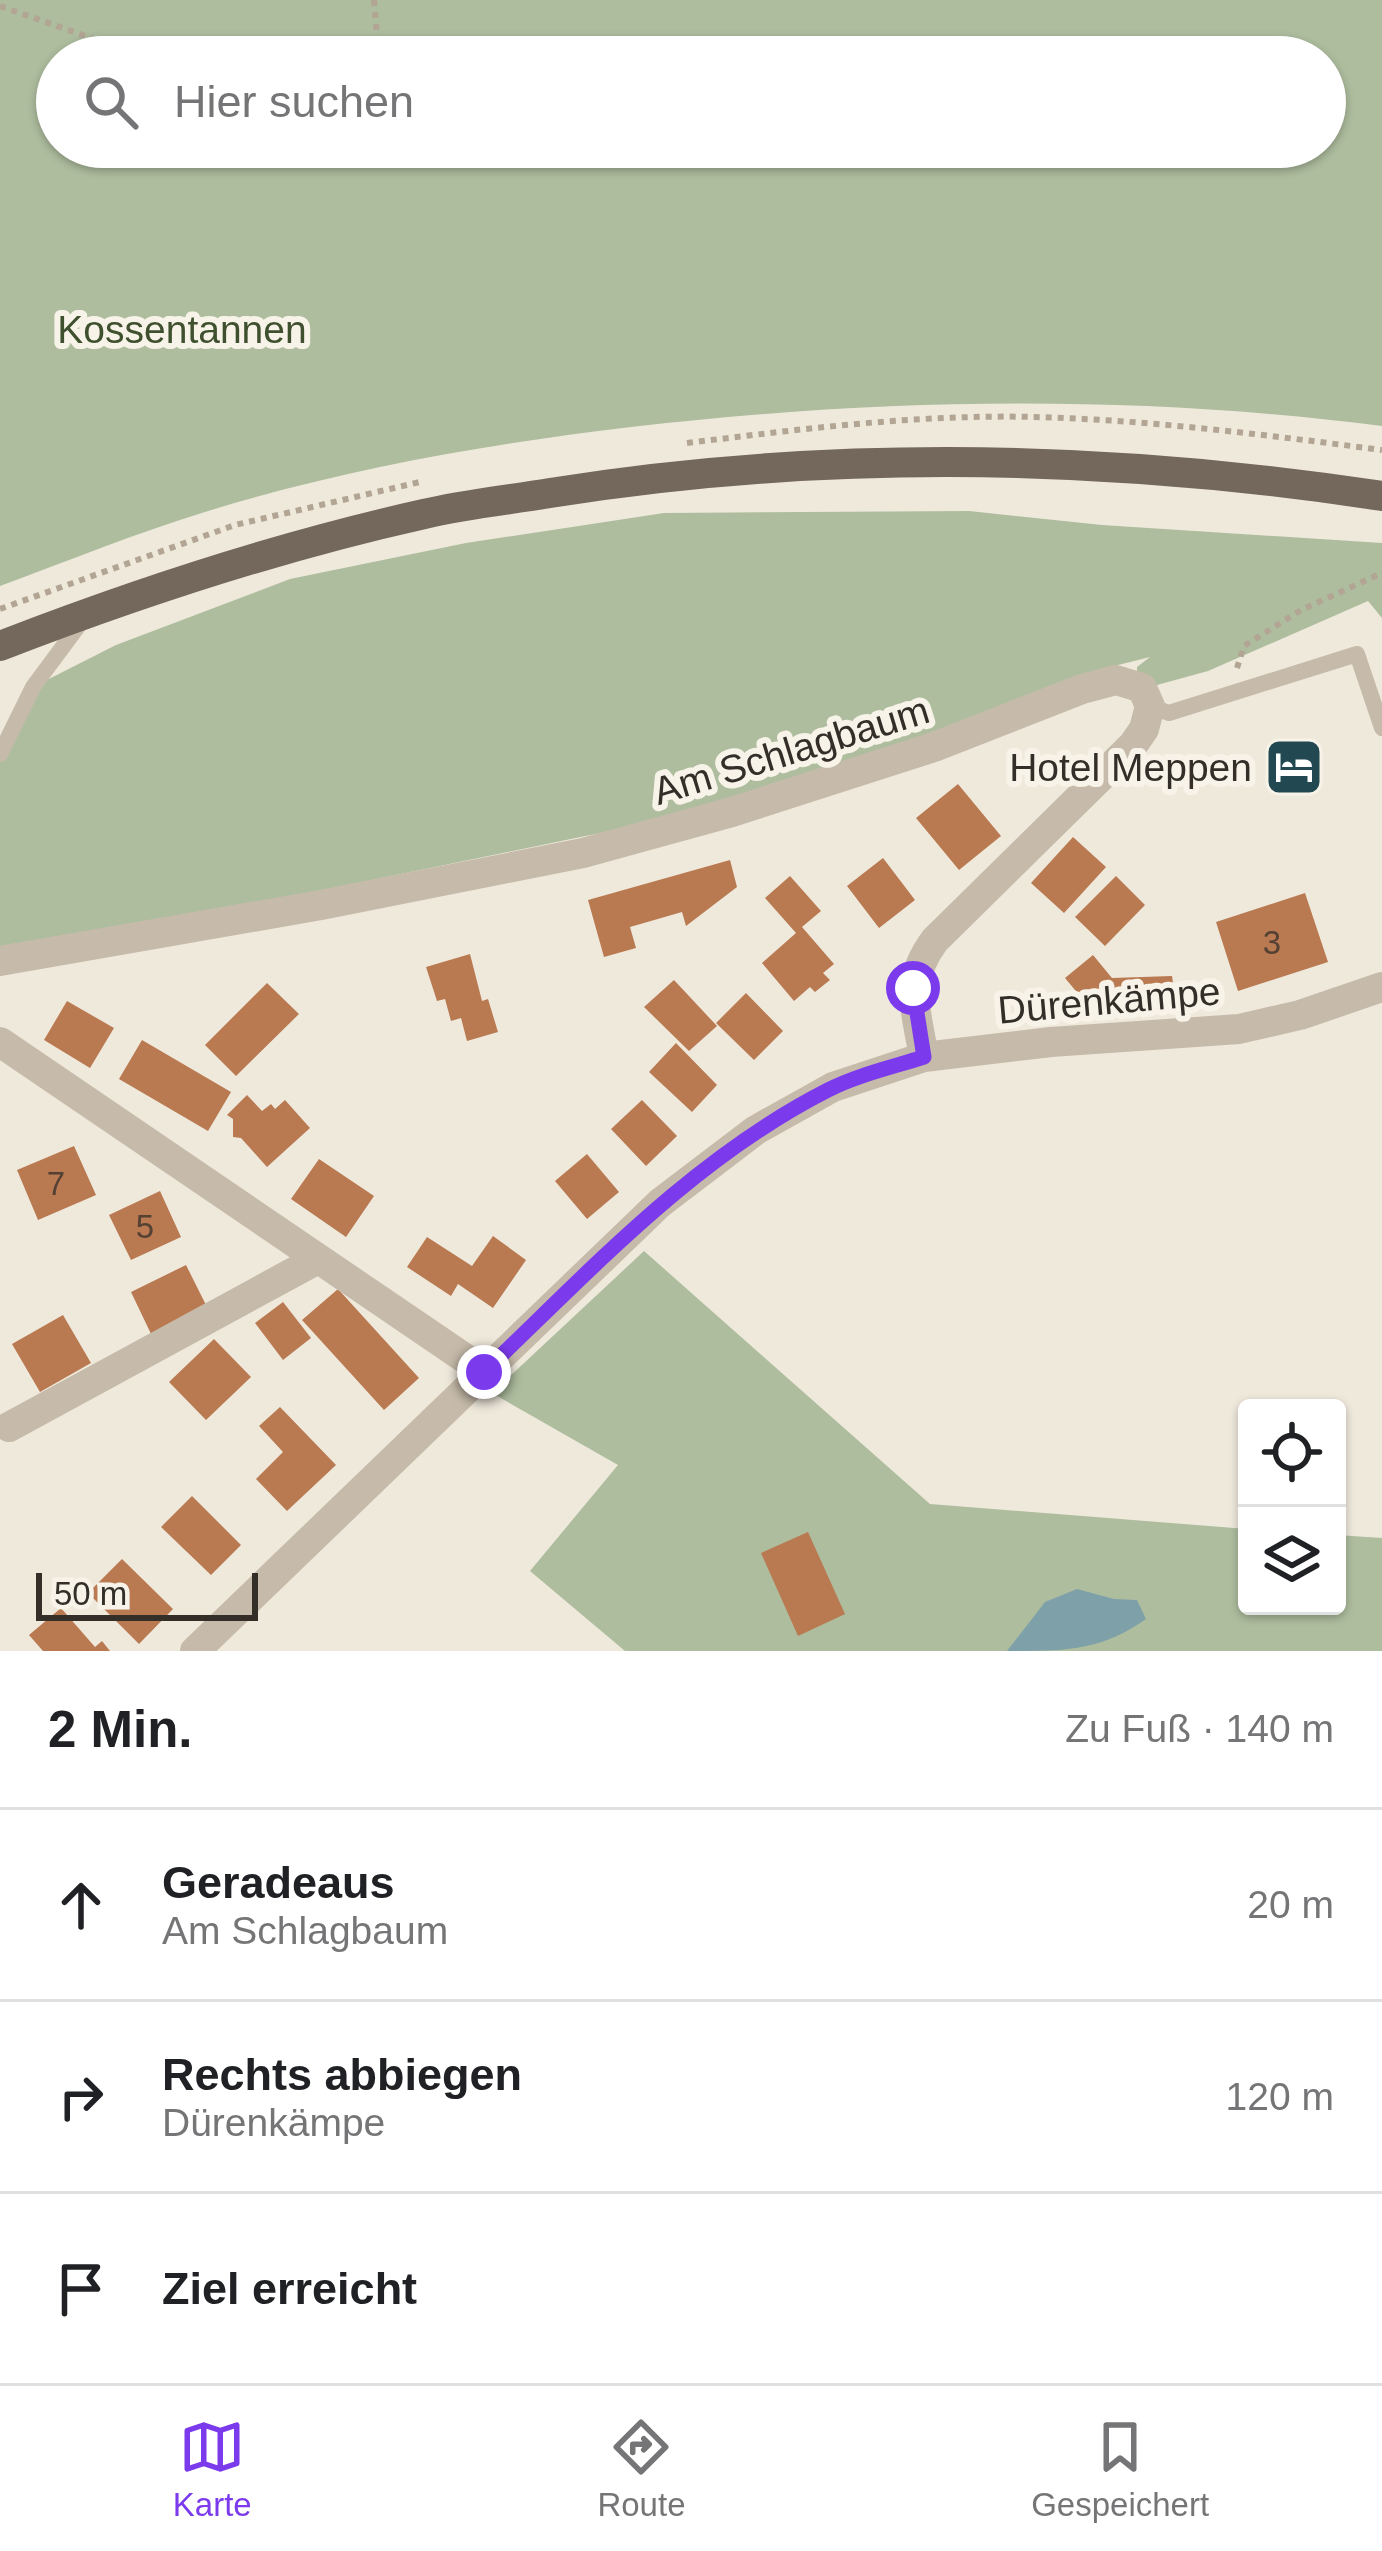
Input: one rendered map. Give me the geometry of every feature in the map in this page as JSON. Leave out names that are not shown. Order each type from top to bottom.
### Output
[{"type":"main road","points":[[0,646],[88,612],[283,551],[427,513],[614,483],[805,464],[918,462],[1149,469],[1382,496]]},
{"type":"street","name":"Am Schlagbaum","points":[[0,961],[583,854],[934,748],[1116,680],[1142,688],[1150,706]]},
{"type":"street","points":[[924,1057],[913,988],[920,959],[1132,745],[1144,729],[1150,706]]},
{"type":"street","name":"Dürenkämpe","points":[[195,1651],[660,1203],[756,1130],[832,1088],[924,1057],[1051,1042],[1239,1029],[1300,1015],[1382,987]]},
{"type":"street","points":[[0,1042],[484,1372]]},
{"type":"street","points":[[9,1427],[318,1258]]},
{"type":"lane","points":[[0,754],[33,687],[88,612]]},
{"type":"lane","points":[[1150,706],[1169,713],[1357,654],[1382,728]]},
{"type":"path","points":[[374,0],[377,36]]},
{"type":"path","points":[[0,6],[85,36]]},
{"type":"path","points":[[1228,694],[1244,646],[1301,610],[1382,573]]},
{"type":"green space","name":"Kossentannen","points":[[0,0],[1382,0],[1382,426],[1100,405],[913,406],[725,417],[524,441],[363,471],[257,497],[0,586]]},
{"type":"green space","points":[[969,511],[1102,525],[1382,543],[1382,618],[1368,601],[1208,671],[1157,685],[1137,676],[1137,667],[1150,657],[1098,670],[937,737],[731,806],[280,899],[0,947],[0,754],[33,687],[116,645],[290,579],[466,543],[664,513]]},
{"type":"green space","points":[[644,1251],[930,1504],[1238,1528],[1238,1615],[1346,1615],[1346,1536],[1382,1538],[1382,1651],[625,1651],[530,1571],[618,1465],[492,1393]]},
{"type":"water","points":[[1077,1589],[1137,1600],[1146,1619],[1114,1638],[1082,1647],[1007,1651],[1045,1602]]},
{"type":"building","points":[[958,784],[1001,836],[959,870],[916,818]]},
{"type":"building","points":[[1073,837],[1106,867],[1064,913],[1031,883]]},
{"type":"building","points":[[883,858],[915,900],[879,928],[847,886]]},
{"type":"building","points":[[730,860],[737,887],[686,926],[682,912],[630,927],[636,948],[604,957],[588,900]]},
{"type":"building","points":[[790,876],[821,911],[802,927],[834,964],[823,973],[830,980],[815,992],[810,987],[794,1001],[762,963],[796,933],[765,898]]},
{"type":"building","points":[[1116,876],[1145,905],[1105,946],[1075,917]]},
{"type":"building","points":[[1305,893],[1328,962],[1238,991],[1216,922]]},
{"type":"building","points":[[470,954],[482,1001],[488,999],[498,1032],[467,1041],[461,1018],[451,1021],[445,999],[437,1001],[426,967]]},
{"type":"building","points":[[1093,955],[1112,978],[1172,976],[1176,1004],[1090,1008],[1065,978]]},
{"type":"building","points":[[674,980],[717,1026],[689,1051],[644,1007]]},
{"type":"building","points":[[267,983],[299,1014],[236,1076],[205,1045]]},
{"type":"building","points":[[746,993],[783,1031],[754,1060],[716,1023]]},
{"type":"building","points":[[67,1001],[114,1028],[90,1068],[44,1040]]},
{"type":"building","points":[[142,1040],[231,1092],[208,1131],[119,1079]]},
{"type":"building","points":[[676,1043],[717,1085],[692,1112],[649,1072]]},
{"type":"building","points":[[247,1095],[262,1111],[271,1104],[275,1109],[285,1100],[310,1128],[267,1167],[241,1138],[233,1137],[233,1119],[227,1115]]},
{"type":"building","points":[[642,1100],[677,1136],[646,1166],[611,1129]]},
{"type":"building","points":[[74,1146],[96,1195],[38,1220],[17,1170]]},
{"type":"building","points":[[587,1154],[619,1192],[587,1219],[555,1181]]},
{"type":"building","points":[[319,1159],[374,1196],[346,1237],[291,1199]]},
{"type":"building","points":[[160,1191],[181,1237],[131,1260],[109,1215]]},
{"type":"building","points":[[493,1236],[526,1260],[493,1308],[458,1284],[451,1296],[407,1267],[427,1237],[472,1266]]},
{"type":"building","points":[[186,1265],[208,1309],[152,1336],[131,1292]]},
{"type":"building","points":[[338,1289],[419,1378],[384,1410],[302,1320]]},
{"type":"building","points":[[283,1302],[311,1338],[283,1360],[255,1323]]},
{"type":"building","points":[[63,1315],[91,1363],[40,1392],[12,1344]]},
{"type":"building","points":[[214,1339],[251,1377],[206,1420],[169,1382]]},
{"type":"building","points":[[280,1407],[336,1465],[287,1511],[256,1479],[283,1452],[259,1426]]},
{"type":"building","points":[[192,1496],[241,1545],[211,1575],[161,1527]]},
{"type":"building","points":[[808,1532],[845,1614],[798,1636],[761,1553]]},
{"type":"building","points":[[122,1559],[173,1609],[139,1644],[88,1593]]},
{"type":"building","points":[[61,1608],[95,1647],[102,1641],[110,1651],[43,1651],[29,1635]]},
{"type":"place","name":"Hotel Meppen","points":[[1294,767]]},
{"type":"route","points":[[484,1372],[660,1203],[756,1130],[832,1088],[924,1057],[913,988]]}]
